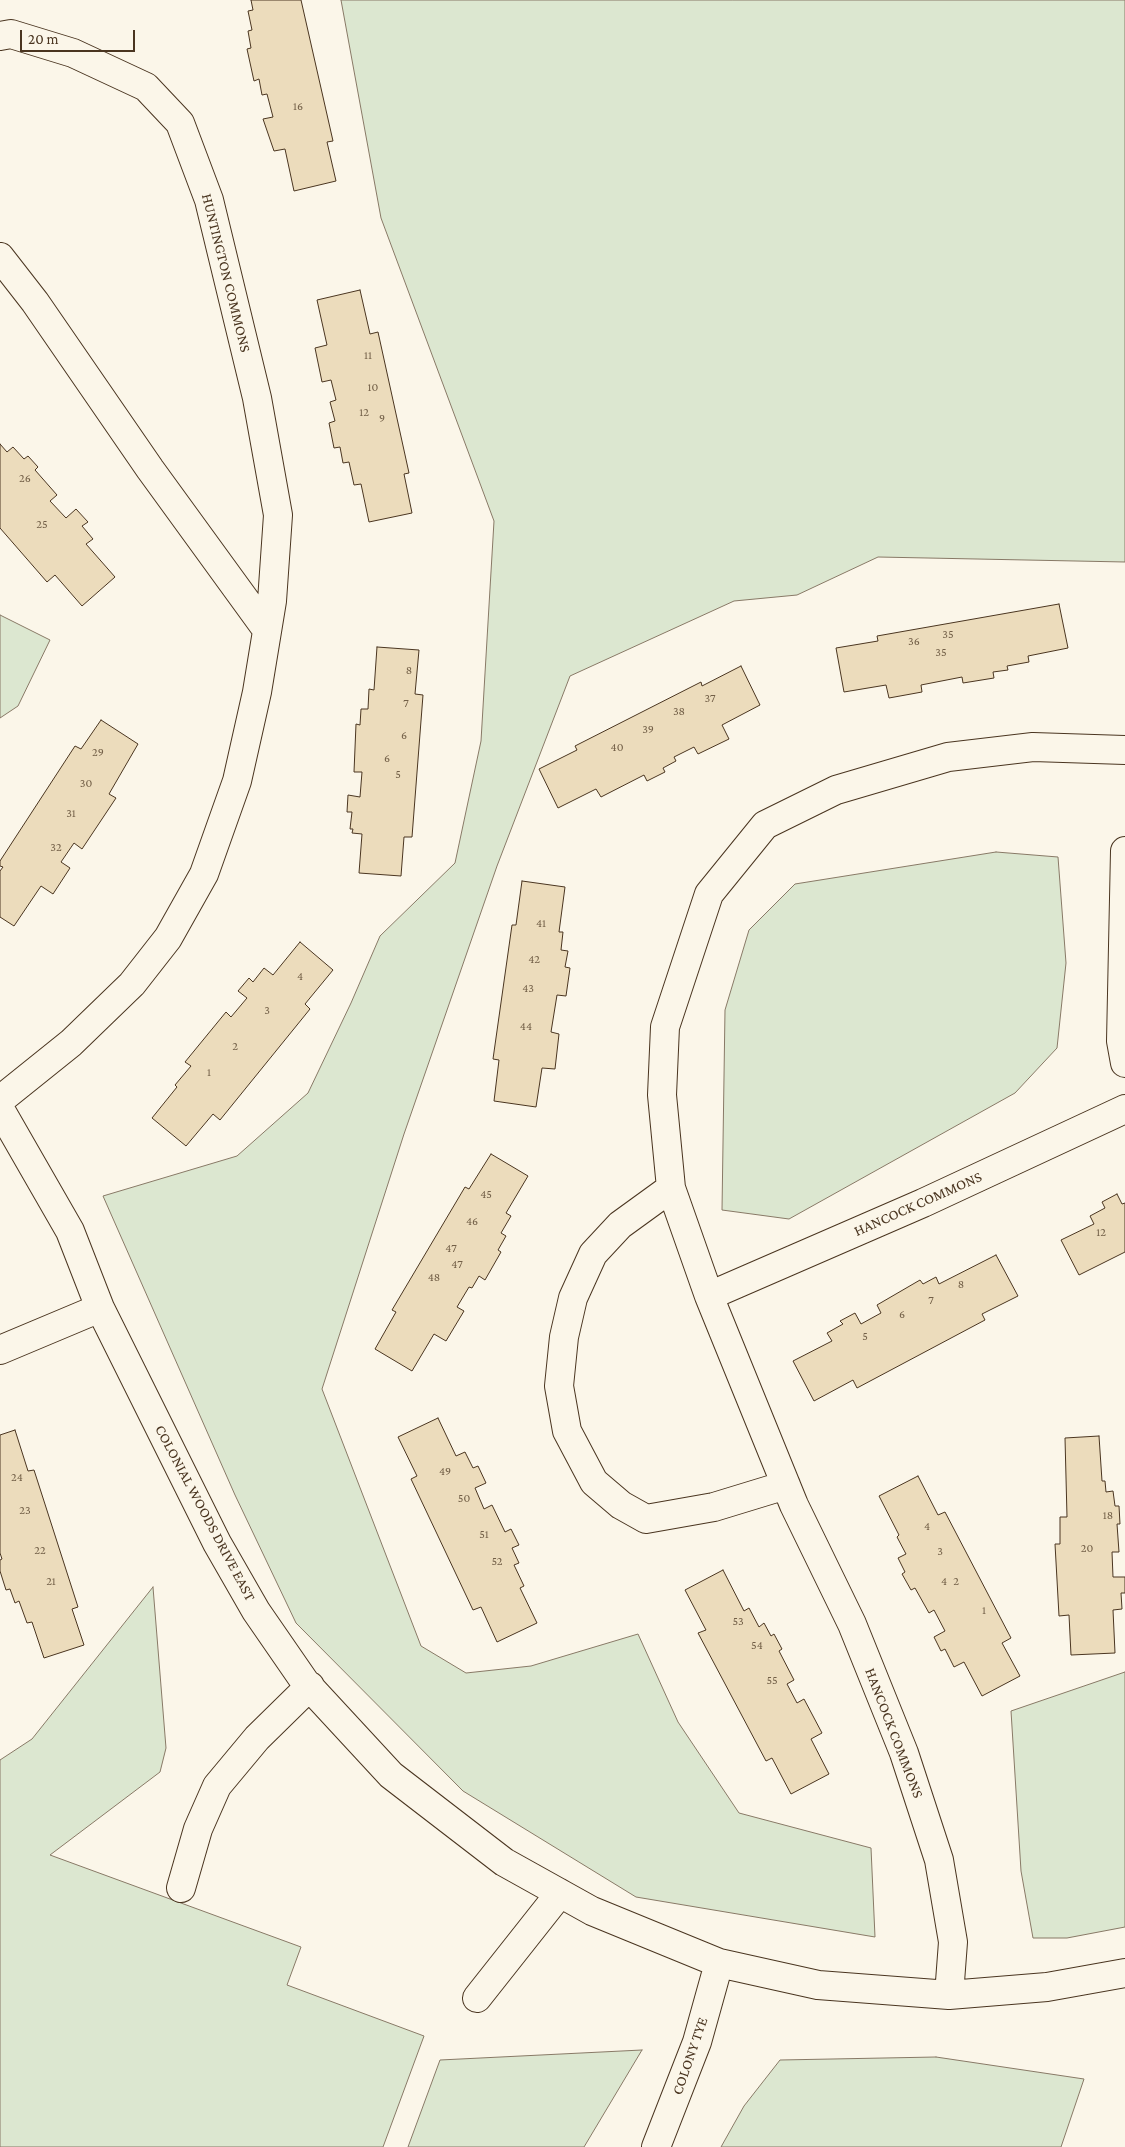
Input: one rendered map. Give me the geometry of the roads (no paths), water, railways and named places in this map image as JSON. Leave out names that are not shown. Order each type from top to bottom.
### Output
[{"type":"street","name":"HUNTINGTON COMMONS","points":[[0,36],[11,34],[73,53],[146,87],[180,123],[208,200],[232,294],[257,398],[278,515],[272,601],[257,692],[238,781],[204,874],[168,938],[132,984],[71,1043],[0,1100]]},
{"type":"street","points":[[0,256],[35,302],[150,469],[267,630]]},
{"type":"street","name":"HANCOCK COMMONS","points":[[949,1995],[953,1942],[939,1860],[910,1771],[852,1624],[786,1485],[709,1296],[671,1188],[662,1095],[665,1027],[709,894],[765,825],[836,790],[948,757],[1033,747],[1125,750]]},
{"type":"street","points":[[1125,851],[1121,1041],[1125,1063]]},
{"type":"street","name":"COLONIAL WOODS DRIVE EAST","points":[[0,1109],[70,1231],[100,1308],[217,1543],[256,1611],[310,1686],[391,1775],[504,1862],[592,1910],[719,1963],[818,1985],[949,1995],[1047,1986],[1125,1973]]},
{"type":"street","name":"HANCOCK COMMONS","points":[[709,1296],[923,1203],[1125,1109]]},
{"type":"street","points":[[671,1188],[620,1225],[593,1254],[573,1298],[564,1337],[559,1386],[567,1431],[594,1482],[620,1505],[646,1519],[714,1507],[786,1485]]},
{"type":"street","points":[[0,1350],[100,1308]]},
{"type":"street","points":[[181,1888],[198,1828],[217,1786],[257,1738],[310,1686]]},
{"type":"street","points":[[476,1998],[560,1893]]},
{"type":"street","name":"COLONY TYE","points":[[656,2147],[697,2042],[719,1963]]}]
